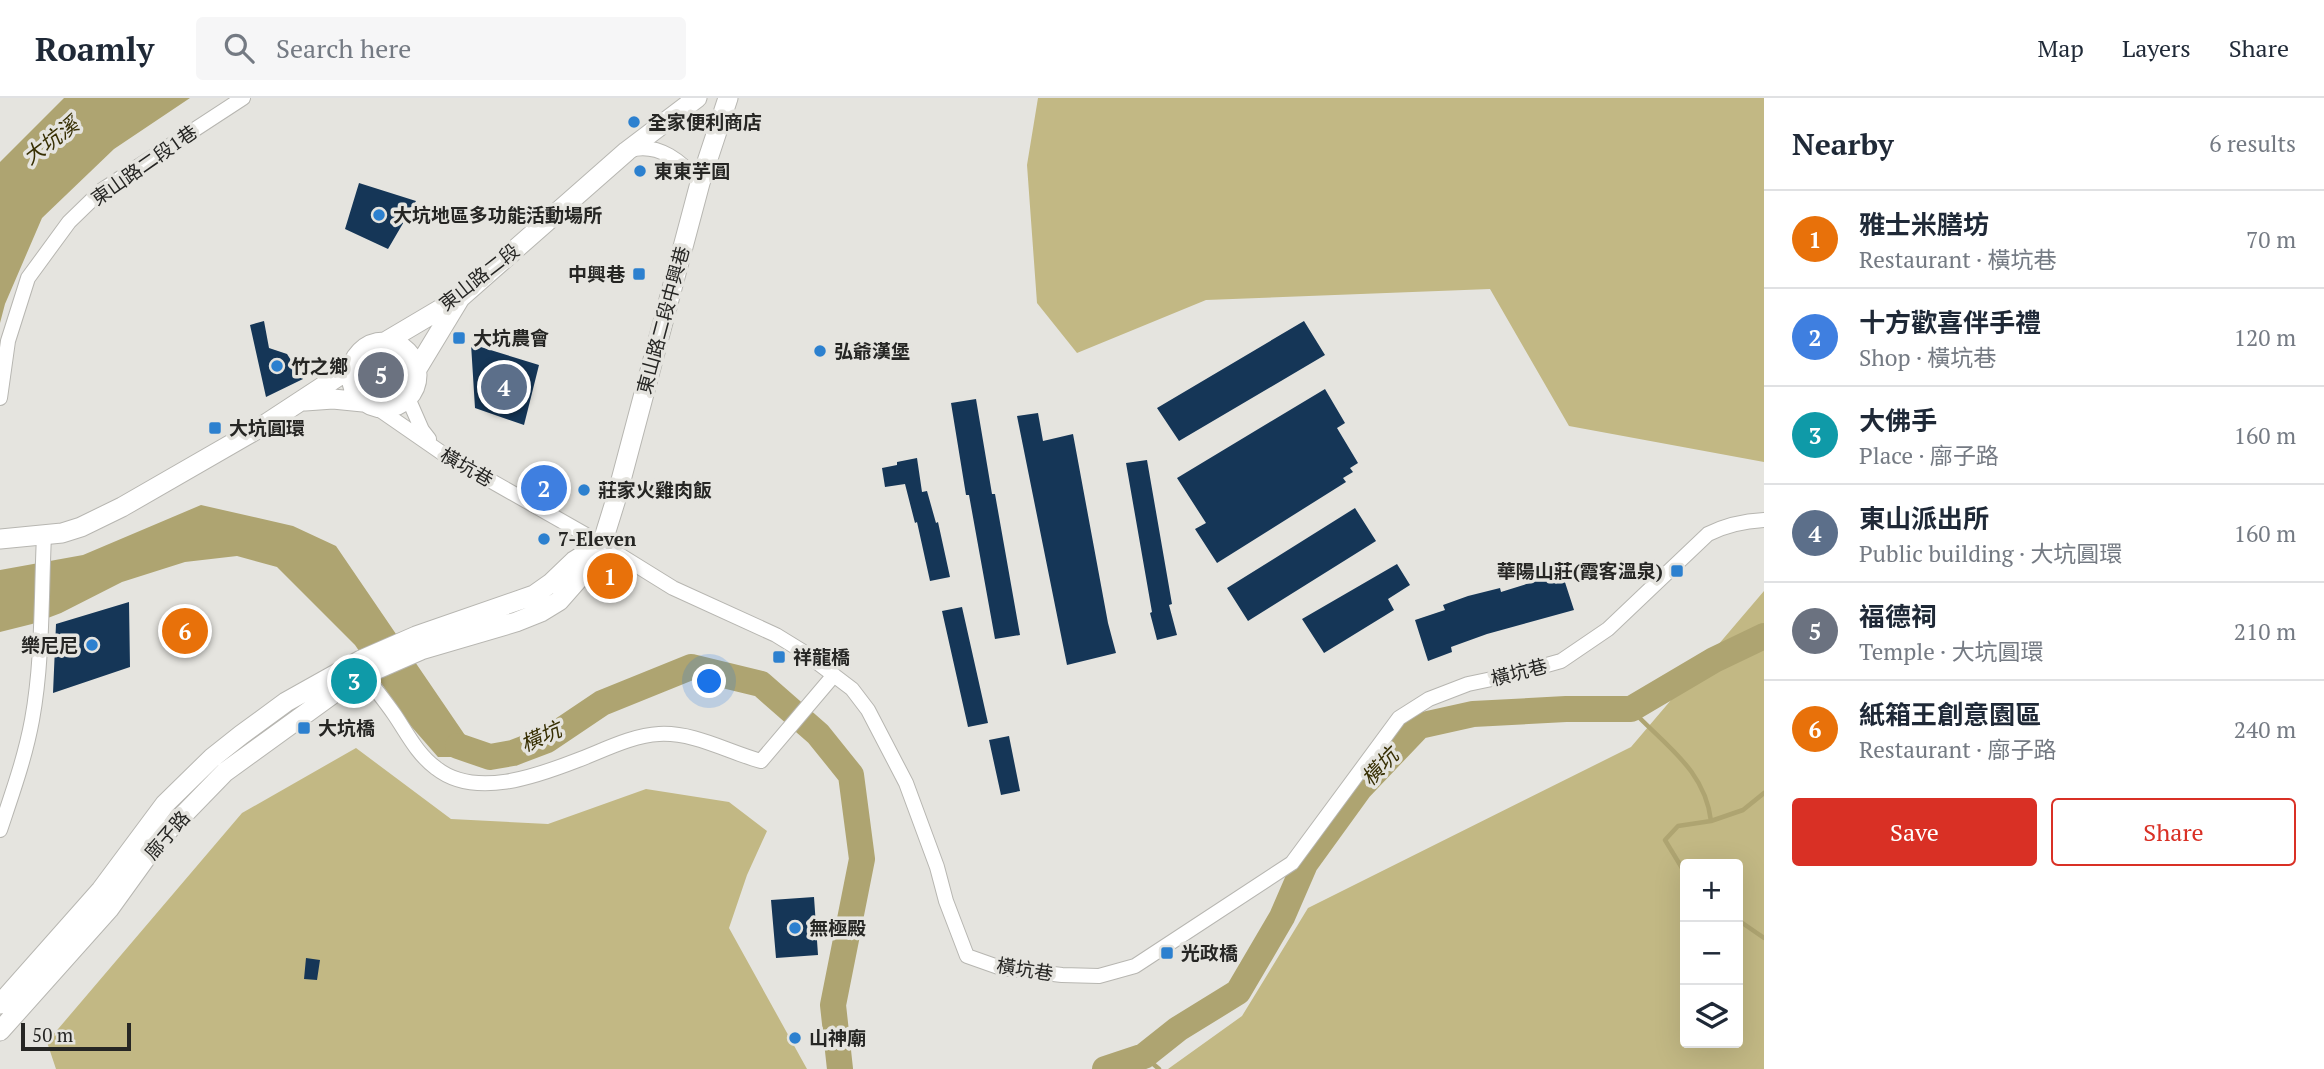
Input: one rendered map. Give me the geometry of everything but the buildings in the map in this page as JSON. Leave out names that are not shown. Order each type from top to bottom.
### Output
[{"type":"main road","name":"東山路二段","points":[[386,342],[461,297],[627,151],[697,98]]},
{"type":"main road","name":"東山路二段中興巷","points":[[602,544],[700,183],[728,98]]},
{"type":"main road","points":[[304,401],[400,405],[414,389],[417,369],[461,297]]},
{"type":"main road","points":[[370,405],[351,384],[351,368],[358,354],[366,346],[386,342],[396,344],[413,358],[417,369]]},
{"type":"main road","points":[[0,539],[43,546],[122,508],[304,401],[351,368]]},
{"type":"main road","points":[[362,667],[534,596],[575,561],[602,544]]},
{"type":"main road","name":"廍子路","points":[[0,1004],[102,890],[165,804],[212,758],[286,702],[362,667]]},
{"type":"main road","name":"廍子路","points":[[0,1031],[109,909],[158,841],[225,772],[362,667]]},
{"type":"street","name":"東山路二段1巷","points":[[0,398],[8,341],[28,278],[69,222],[102,190],[243,98]]},
{"type":"street","points":[[627,151],[648,148],[663,152],[700,183]]},
{"type":"street","points":[[408,398],[422,430],[442,453]]},
{"type":"street","name":"橫坑巷","points":[[370,405],[442,453],[602,544],[673,588],[776,635],[852,689],[868,709],[906,783],[967,956],[1001,968],[1062,975],[1099,976],[1135,966],[1292,863],[1399,719],[1429,699],[1468,684],[1561,662],[1608,629],[1708,534],[1721,527],[1764,520]]},
{"type":"street","points":[[0,830],[32,720],[40,638],[43,546]]},
{"type":"street","points":[[362,667],[421,755],[437,770],[458,780],[506,783],[616,745],[658,734],[696,738],[732,753],[761,761],[834,675]]},
{"type":"shaded area","points":[[1038,98],[1764,98],[1764,462],[1569,426],[1490,289],[1206,300],[1077,353],[1037,303],[1027,165]]},
{"type":"shaded area","points":[[1764,591],[1764,1069],[1168,1069],[1242,1016],[1308,908],[1631,747]]},
{"type":"shaded area","points":[[356,748],[451,819],[548,824],[646,789],[729,802],[767,831],[747,875],[729,928],[807,1069],[56,1069],[47,1042],[242,813]]},
{"type":"water","name":"大坑溪","points":[[64,98],[190,98],[114,149],[42,218],[5,304],[0,323],[0,162]]},
{"type":"water","points":[[201,505],[293,526],[336,546],[471,744],[490,757],[438,757],[410,725],[355,645],[277,567],[237,556],[185,562],[122,582],[61,613],[0,632],[0,570],[83,555]]},
{"type":"waterway","name":"橫坑","points":[[1105,1069],[1144,1056],[1178,1029],[1238,992],[1282,917],[1305,864],[1360,788],[1419,726],[1473,714],[1631,709],[1714,660],[1764,636]]},
{"type":"waterway","name":"橫坑","points":[[458,746],[490,757],[513,753],[547,740],[602,703],[691,667],[761,684],[818,734],[851,775],[862,859],[833,1005],[840,1069]]},
{"type":"waterway","points":[[1631,709],[1692,772],[1707,803],[1711,821],[1678,826],[1665,840],[1680,865]]},
{"type":"waterway","points":[[1711,821],[1743,810],[1764,793]]},
{"type":"waterway","points":[[1741,922],[1764,938]]},
{"type":"waterway","points":[[1144,1056],[1159,1069]]},
{"type":"place","name":"全家便利商店","points":[[634,122]]},
{"type":"place","name":"東東芋圓","points":[[640,171]]},
{"type":"place","name":"大坑地區多功能活動場所","points":[[379,215]]},
{"type":"place","name":"中興巷","points":[[639,274]]},
{"type":"place","name":"大坑農會","points":[[459,338]]},
{"type":"place","name":"弘爺漢堡","points":[[820,351]]},
{"type":"place","name":"竹之鄉","points":[[277,366]]},
{"type":"place","name":"福德祠","points":[[381,375]]},
{"type":"place","name":"東山派出所","points":[[504,387]]},
{"type":"place","name":"大坑圓環","points":[[215,428]]},
{"type":"place","name":"十方歡喜伴手禮","points":[[544,488]]},
{"type":"place","name":"莊家火雞肉飯","points":[[584,490]]},
{"type":"place","name":"7-Eleven","points":[[544,539]]},
{"type":"place","name":"華陽山莊(霞客溫泉)","points":[[1677,571]]},
{"type":"place","name":"雅士米膳坊","points":[[610,576]]},
{"type":"place","name":"紙箱王創意園區","points":[[185,631]]},
{"type":"place","name":"樂尼尼","points":[[92,645]]},
{"type":"place","name":"祥龍橋","points":[[779,657]]},
{"type":"place","name":"大佛手","points":[[354,681]]},
{"type":"place","name":"大坑橋","points":[[304,728]]},
{"type":"place","name":"無極殿","points":[[795,928]]},
{"type":"place","name":"光政橋","points":[[1167,953]]},
{"type":"place","name":"山神廟","points":[[795,1038]]}]
